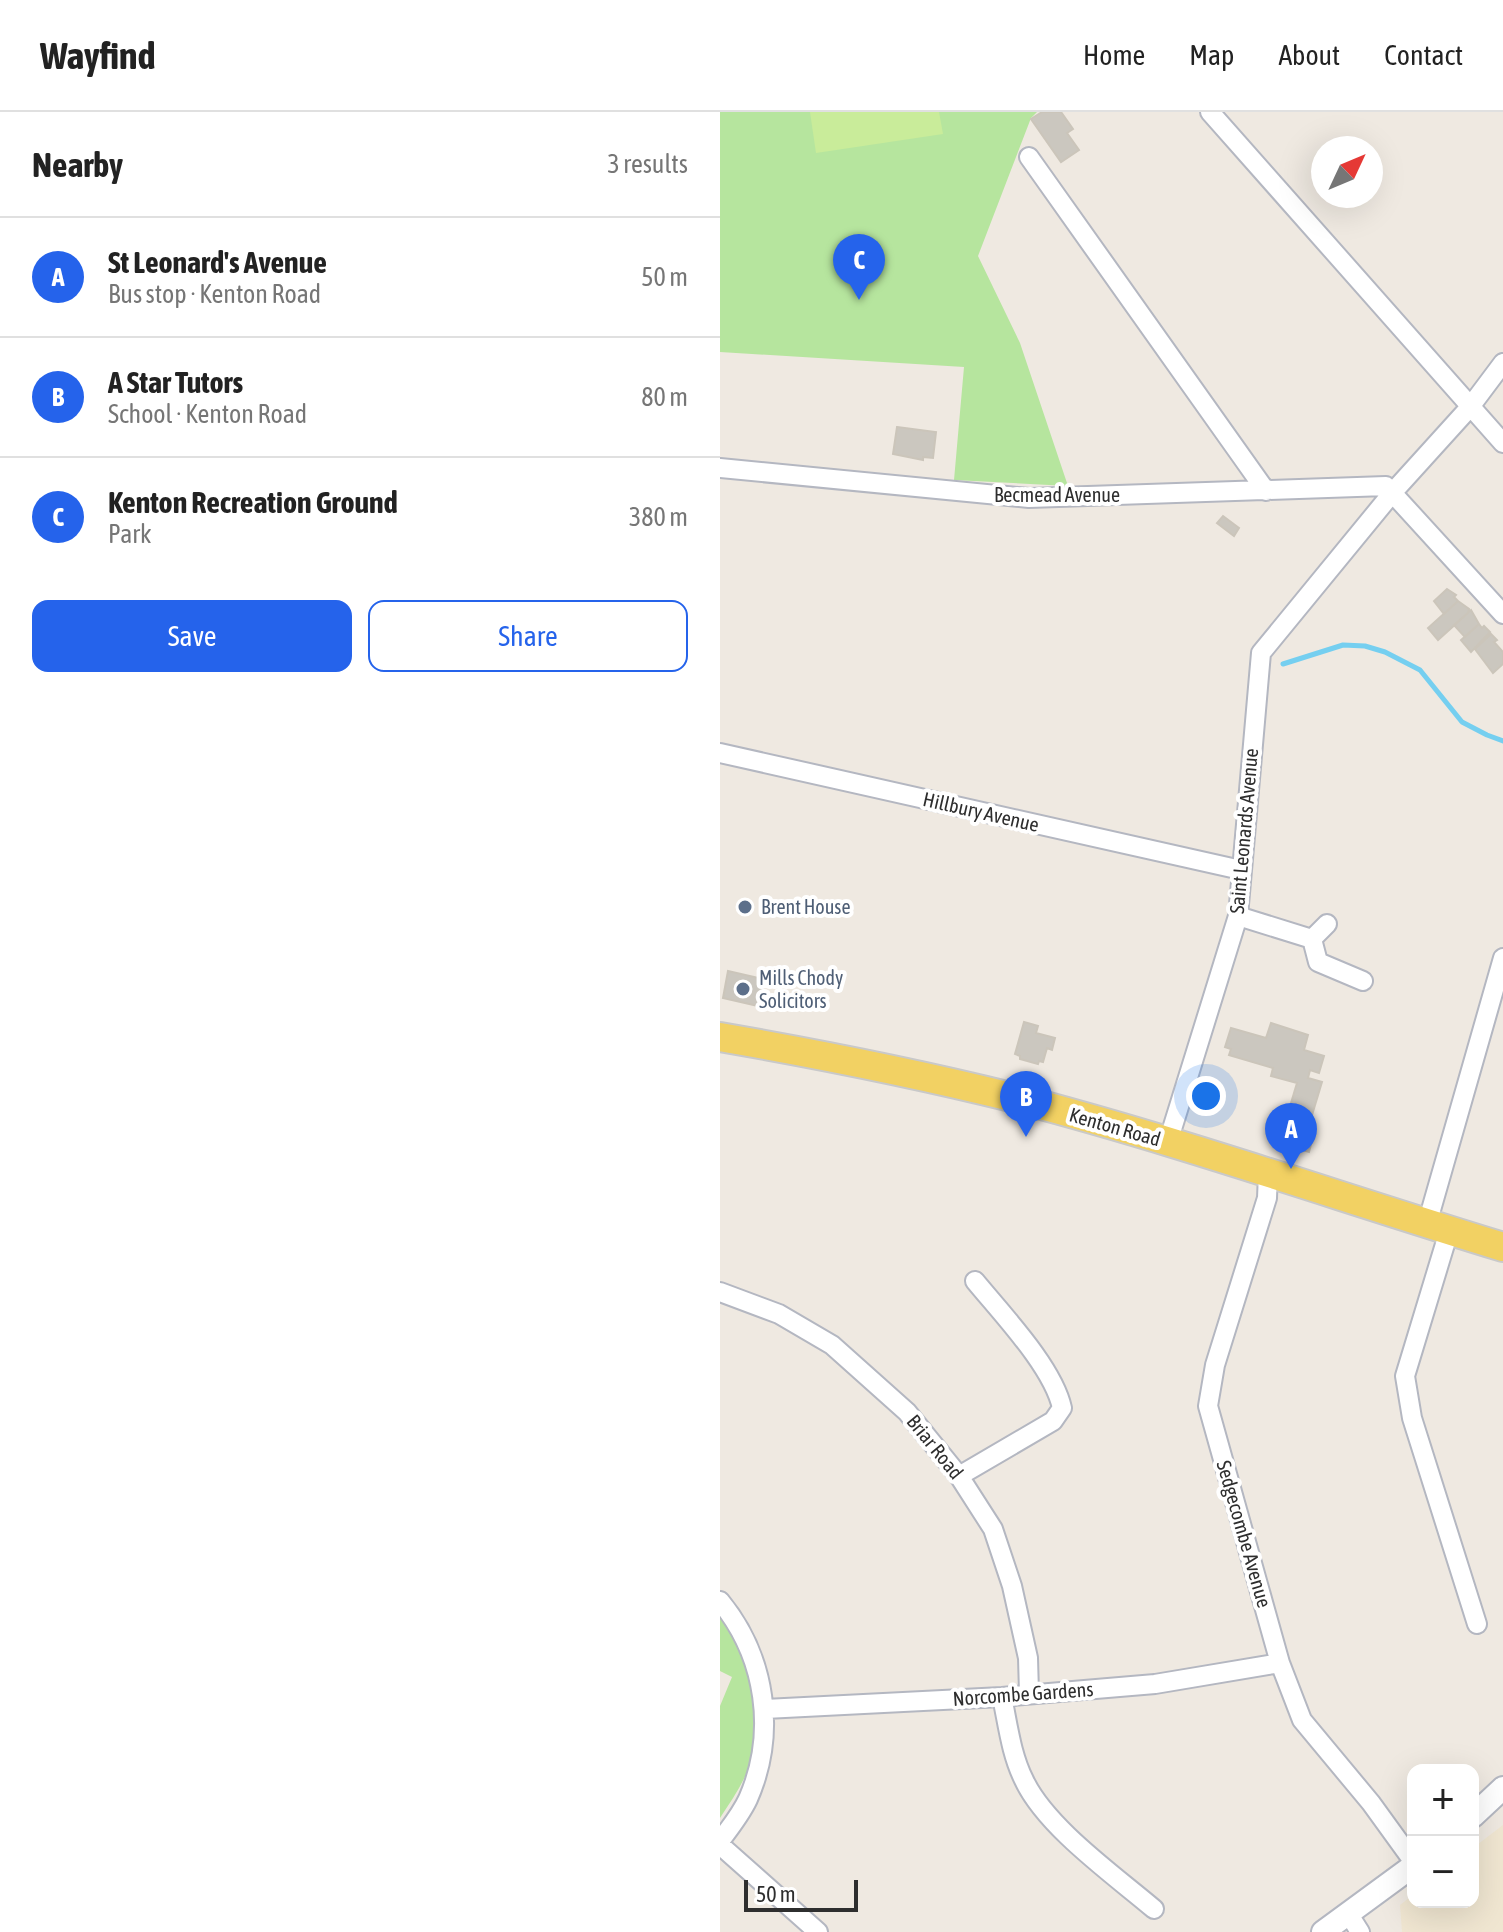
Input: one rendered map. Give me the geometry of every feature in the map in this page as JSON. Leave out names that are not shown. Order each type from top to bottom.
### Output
[{"type":"main road","name":"Kenton Road","points":[[720,1037],[852,1060],[1012,1098],[1168,1142],[1503,1247]]},
{"type":"street","points":[[1210,112],[1503,443]]},
{"type":"street","points":[[1029,157],[1266,491]]},
{"type":"street","points":[[1503,363],[1470,407],[1393,492],[1503,614]]},
{"type":"street","name":"Becmead Avenue","points":[[720,468],[1029,498],[1386,486],[1393,492]]},
{"type":"street","name":"Saint Leonards Avenue","points":[[1168,1142],[1238,916],[1261,653],[1393,492]]},
{"type":"street","name":"Hillbury Avenue","points":[[720,753],[1241,870]]},
{"type":"street","points":[[1238,916],[1312,939]]},
{"type":"street","points":[[1312,939],[1327,924]]},
{"type":"street","points":[[1312,939],[1318,962],[1363,981]]},
{"type":"street","points":[[1477,1624],[1412,1418],[1405,1376],[1503,958]]},
{"type":"street","name":"Sedgecombe Avenue","points":[[1268,1173],[1267,1198],[1215,1365],[1208,1406],[1280,1663],[1302,1720],[1371,1803],[1407,1854]]},
{"type":"street","points":[[959,1476],[1053,1421],[1062,1408],[1060,1396],[1048,1374],[975,1281]]},
{"type":"street","name":"Briar Road","points":[[720,1292],[779,1314],[832,1345],[907,1412],[959,1476],[993,1529],[1012,1586],[1028,1658],[1029,1693]]},
{"type":"street","points":[[720,1601],[745,1638],[758,1668],[765,1709],[764,1738],[748,1799],[720,1843],[818,1932]]},
{"type":"street","name":"Norcombe Gardens","points":[[765,1709],[1002,1697],[1155,1684],[1280,1663]]},
{"type":"street","points":[[1002,1697],[1013,1753],[1025,1783],[1041,1807],[1066,1833],[1154,1909]]},
{"type":"street","points":[[1479,1810],[1503,1788]]},
{"type":"street","points":[[1323,1932],[1354,1922],[1407,1869]]},
{"type":"shaded area","points":[[1503,1825],[1503,1932],[1402,1932],[1400,1905],[1407,1900],[1407,1908],[1479,1908],[1479,1843]]},
{"type":"green space","points":[[720,112],[1037,112],[1031,118],[978,256],[1020,343],[1068,486],[954,480],[964,367],[720,352]]},
{"type":"green space","points":[[810,112],[939,112],[943,134],[816,153]]},
{"type":"green space","points":[[720,1616],[740,1648],[747,1667],[753,1686],[756,1726],[755,1746],[747,1771],[720,1818],[720,1706],[732,1677],[720,1671]]},
{"type":"building","points":[[1042,112],[1061,112],[1073,129],[1067,133],[1079,150],[1061,162],[1031,119]]},
{"type":"building","points":[[897,427],[936,432],[933,458],[923,457],[923,460],[893,454]]},
{"type":"building","points":[[1223,516],[1239,528],[1234,536],[1217,523]]},
{"type":"building","points":[[1447,589],[1456,595],[1454,597],[1458,601],[1444,614],[1434,601]]},
{"type":"building","points":[[1458,601],[1469,609],[1468,613],[1438,640],[1428,628]]},
{"type":"building","points":[[1471,610],[1479,624],[1465,637],[1454,625]]},
{"type":"building","points":[[1479,624],[1490,632],[1471,652],[1461,640]]},
{"type":"building","points":[[1491,634],[1503,652],[1503,664],[1493,673],[1475,649]]},
{"type":"building","name":"Mills Chody Solicitors","points":[[728,971],[763,979],[758,1006],[723,998]]},
{"type":"building","points":[[1024,1022],[1038,1026],[1036,1033],[1055,1038],[1052,1050],[1047,1048],[1043,1062],[1039,1061],[1038,1064],[1020,1059],[1015,1054]]},
{"type":"building","points":[[1271,1023],[1308,1035],[1304,1050],[1324,1056],[1319,1073],[1310,1070],[1308,1078],[1322,1082],[1306,1135],[1313,1137],[1309,1152],[1279,1143],[1297,1083],[1271,1076],[1273,1068],[1229,1055],[1231,1049],[1225,1047],[1231,1028],[1266,1038]]},
{"type":"waterway","points":[[1283,664],[1343,645],[1365,646],[1385,652],[1420,670],[1462,722],[1503,741]]},
{"type":"place","name":"Kenton Recreation Ground","points":[[859,300]]},
{"type":"place","name":"Brent House","points":[[745,907]]},
{"type":"place","name":"Mills Chody Solicitors","points":[[743,989]]},
{"type":"place","name":"A Star Tutors","points":[[1026,1137]]},
{"type":"place","name":"St Leonard's Avenue","points":[[1291,1169]]}]
